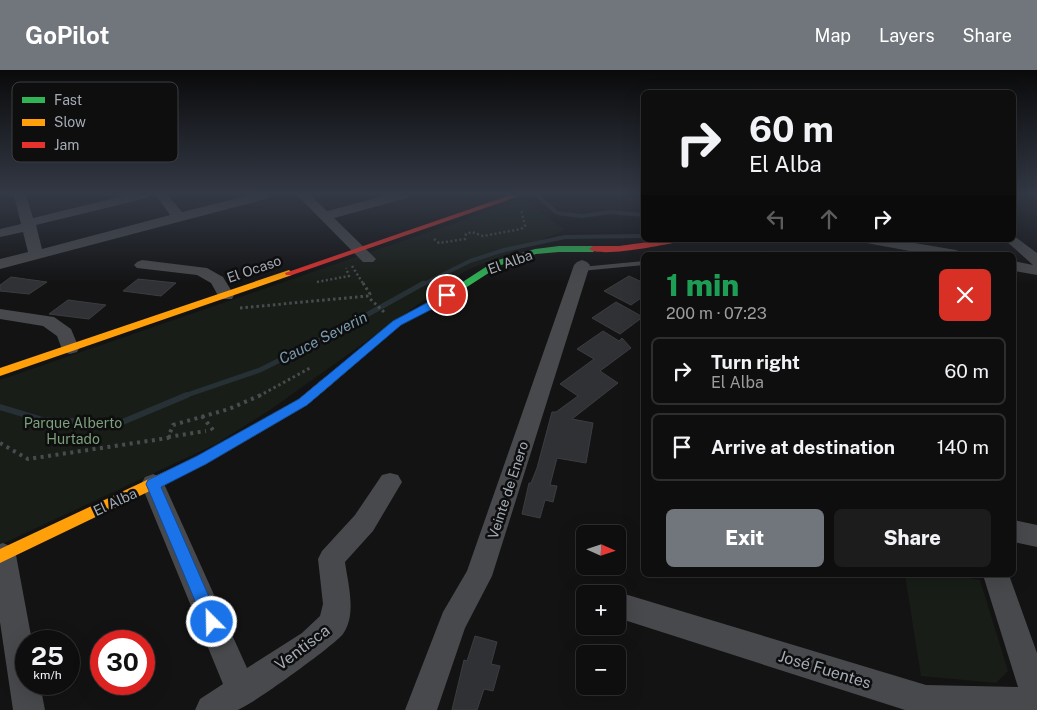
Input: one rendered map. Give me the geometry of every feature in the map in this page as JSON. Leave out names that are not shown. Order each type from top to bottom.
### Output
[{"type":"street","points":[[0,233],[25,225]]},
{"type":"street","points":[[28,225],[36,255]]},
{"type":"street","points":[[0,264],[149,225]]},
{"type":"street","points":[[335,225],[364,254]]},
{"type":"street","name":"El Ocaso","points":[[0,372],[337,257],[364,254],[439,225]]},
{"type":"street","name":"El Alba","points":[[2,555],[202,460],[303,402],[393,320],[433,305],[477,275],[516,257],[559,250],[620,249],[666,242]]},
{"type":"street","points":[[877,242],[894,249],[925,252]]},
{"type":"street","points":[[1014,242],[1037,261]]},
{"type":"street","points":[[142,265],[201,271],[218,280],[226,295]]},
{"type":"street","points":[[1016,266],[1037,270]]},
{"type":"street","name":"Veinte de Enero","points":[[421,710],[453,622],[480,576],[582,267]]},
{"type":"street","points":[[0,314],[48,321],[66,333],[70,348]]},
{"type":"street","name":"Ventisca","points":[[212,710],[312,643],[333,624],[337,604],[331,559],[364,523],[390,482]]},
{"type":"street","points":[[153,484],[241,690]]},
{"type":"street","points":[[1016,532],[1037,536]]},
{"type":"street","points":[[2,555],[30,710]]},
{"type":"street","points":[[997,577],[1037,697]]},
{"type":"street","name":"José Fuentes","points":[[626,607],[926,701],[1037,703]]},
{"type":"lane","points":[[582,267],[641,263]]},
{"type":"path","points":[[428,236],[439,243],[465,239],[466,234],[472,232],[483,236],[521,229],[525,225]]},
{"type":"path","points":[[337,257],[342,261],[350,259],[370,294],[367,297]]},
{"type":"path","points":[[239,308],[367,297],[393,320]]},
{"type":"path","points":[[168,438],[173,425],[235,407],[281,385],[312,367]]},
{"type":"path","points":[[0,443],[28,459],[213,430],[201,416]]},
{"type":"green space","name":"Parque Alberto Hurtado","points":[[449,225],[558,225],[565,230],[465,271],[270,410],[216,444],[0,545],[0,380]]},
{"type":"green space","points":[[905,577],[963,577],[980,580],[1008,671],[996,683],[921,676]]},
{"type":"building","points":[[629,276],[641,282],[641,298],[631,305],[604,291]]},
{"type":"building","points":[[11,277],[47,282],[29,294],[0,291],[0,285]]},
{"type":"building","points":[[138,279],[176,283],[161,296],[123,291]]},
{"type":"building","points":[[68,300],[106,305],[89,319],[49,314]]},
{"type":"building","points":[[616,302],[641,316],[641,318],[620,334],[592,318]]},
{"type":"building","points":[[603,331],[619,341],[622,338],[631,348],[600,371],[618,383],[572,419],[593,423],[586,463],[557,458],[550,485],[557,486],[553,502],[545,500],[540,518],[522,514],[529,483],[531,483],[537,468],[552,412],[556,412],[578,396],[560,384],[594,359],[577,349]]},
{"type":"building","points":[[475,636],[497,642],[491,664],[500,666],[493,691],[484,689],[477,710],[452,710],[464,660],[467,661]]},
{"type":"waterway","name":"Cauce Severin","points":[[422,285],[470,261],[504,250],[565,237],[641,236]]},
{"type":"waterway","name":"Cauce Severin","points":[[184,396],[260,370],[336,332],[424,283]]},
{"type":"waterway","name":"Cauce Severin","points":[[0,407],[43,420],[120,423],[187,395]]},
{"type":"traffic: fast","points":[[328,381],[397,323],[433,305],[498,263],[535,252],[559,249],[593,249]]},
{"type":"traffic: slow","points":[[0,372],[289,273]]},
{"type":"traffic: slow","points":[[0,556],[202,460],[303,402],[328,381]]},
{"type":"traffic: jam","points":[[289,273],[430,225]]},
{"type":"traffic: jam","points":[[593,249],[619,249],[666,242]]},
{"type":"route","points":[[212,622],[153,484],[202,460],[303,402],[397,323],[433,305],[447,295]]}]
